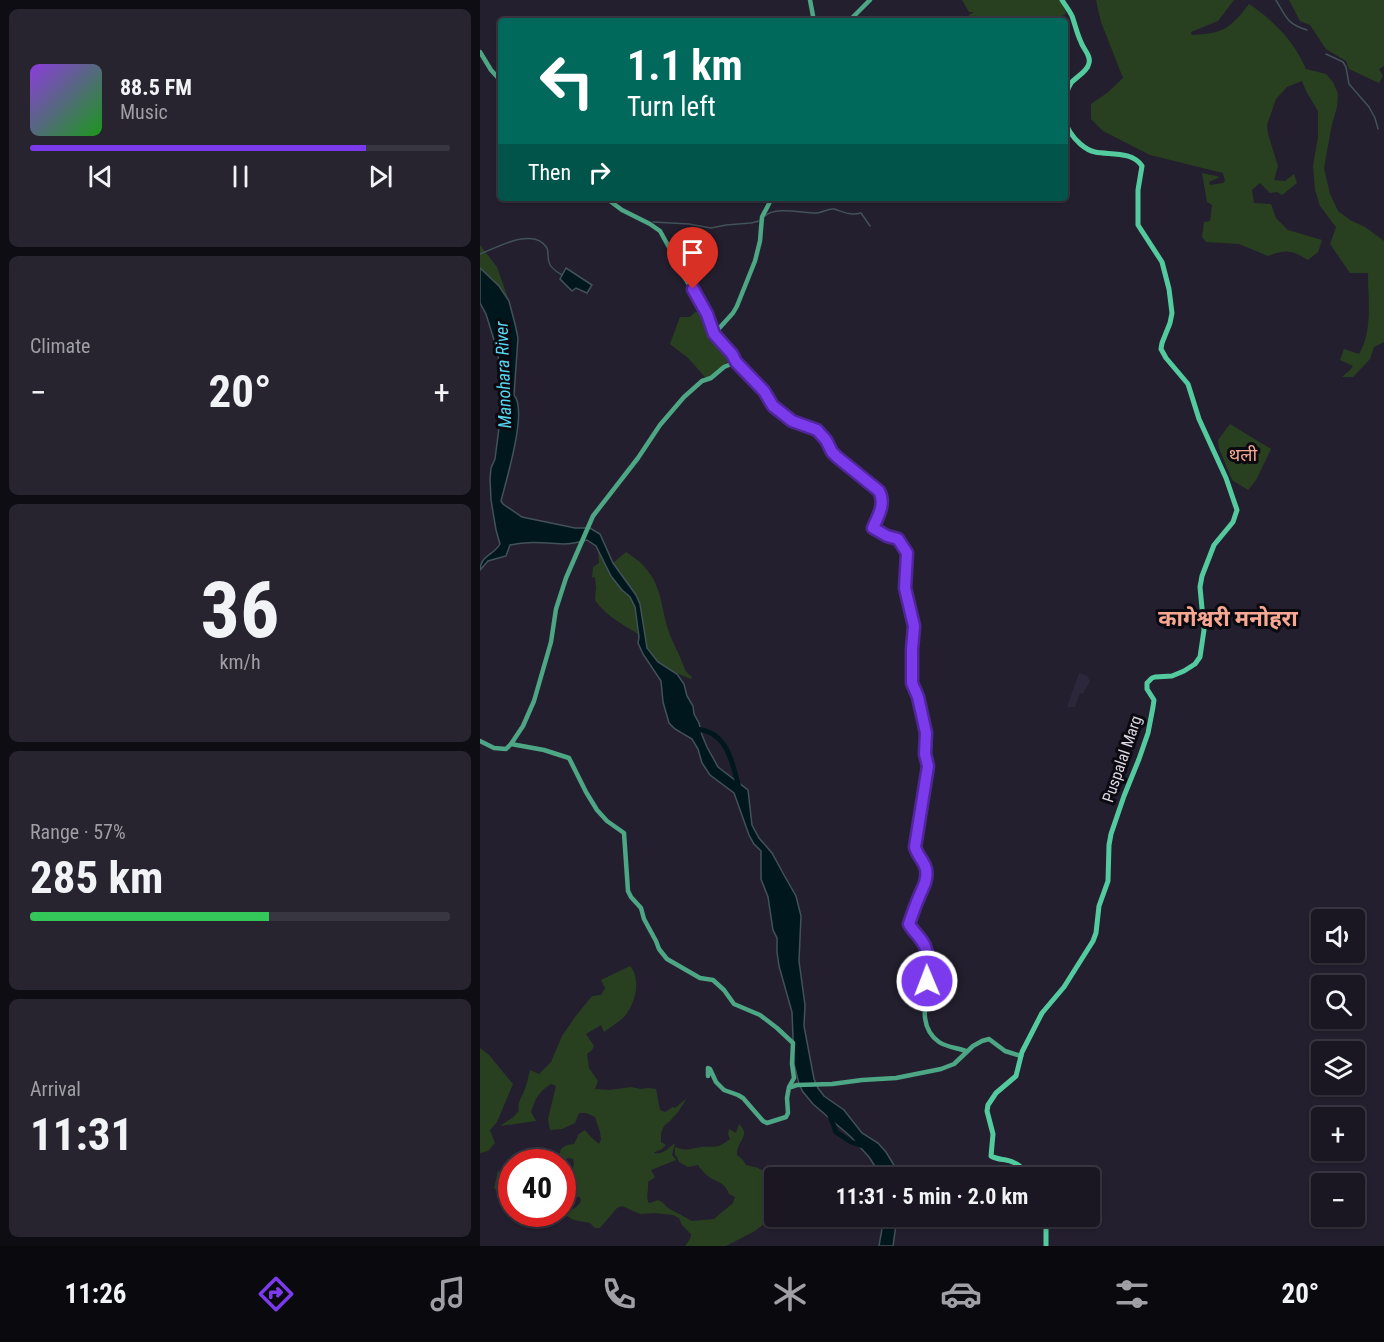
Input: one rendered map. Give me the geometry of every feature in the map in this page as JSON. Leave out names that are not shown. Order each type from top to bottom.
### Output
[{"type":"main road","name":"Puspalal Marg","points":[[1062,0],[1072,17],[1090,61],[1089,66],[1068,89]]},
{"type":"main road","name":"Puspalal Marg","points":[[1021,1167],[1008,1160],[991,1156],[993,1134],[987,1112],[988,1105],[992,1098],[1016,1076],[1021,1056],[1042,1013],[1064,987],[1095,936],[1099,906],[1108,881],[1109,845],[1113,828],[1148,733],[1154,700],[1148,691],[1147,683],[1155,677],[1172,676],[1184,671],[1195,664],[1200,657],[1203,630],[1202,576],[1214,545],[1233,522],[1236,510],[1226,478],[1199,419],[1188,384],[1166,358],[1161,348],[1172,313],[1162,262],[1138,225],[1138,190],[1142,166],[1138,161],[1126,156],[1094,152],[1088,149],[1074,138],[1068,129]]},
{"type":"main road","points":[[1046,1246],[1047,1227]]},
{"type":"street","points":[[810,0],[813,18]]},
{"type":"street","points":[[852,18],[870,0]]},
{"type":"street","points":[[480,52],[498,78]]},
{"type":"street","points":[[610,201],[660,231],[679,269],[705,309],[714,334],[736,362],[761,387],[774,407],[792,421],[817,430],[837,457],[879,491],[882,496],[882,508],[873,528],[898,539],[907,553],[905,588],[914,626],[912,683],[918,697],[926,733],[925,754],[928,766],[915,847],[925,865],[926,875],[924,887],[909,924],[925,946],[929,962],[925,1009],[927,1028],[940,1043],[966,1051]]},
{"type":"street","points":[[714,334],[737,306],[755,261],[762,217],[770,201]]},
{"type":"street","points":[[480,741],[494,748],[506,749],[523,726],[537,693],[552,642],[556,609],[566,578],[590,521],[655,432],[684,397],[702,381],[736,362]]},
{"type":"street","points":[[511,744],[569,758],[597,810],[607,821],[624,833],[628,891],[641,908],[659,949],[667,959],[700,978],[713,980],[734,1004],[760,1016],[793,1043],[794,1078],[789,1087],[787,1116],[767,1123],[763,1121],[742,1098],[724,1090],[716,1082],[710,1069],[707,1070],[708,1076]]},
{"type":"street","points":[[789,1087],[906,1076],[941,1069],[954,1064],[966,1051],[989,1039],[1005,1051],[1021,1056]]},
{"type":"shaded area","points":[[1079,673],[1087,676],[1090,681],[1083,694],[1080,693],[1075,707],[1067,707]]},
{"type":"green space","points":[[962,0],[1060,0],[1066,12],[1065,15],[1054,18],[968,18],[974,12],[969,12]]},
{"type":"green space","points":[[1096,0],[1234,0],[1218,21],[1191,32],[1192,35],[1211,33],[1225,28],[1237,19],[1249,4],[1282,32],[1296,50],[1306,69],[1326,74],[1333,82],[1338,94],[1337,107],[1324,168],[1330,194],[1338,211],[1384,241],[1384,342],[1374,347],[1370,359],[1353,377],[1342,377],[1353,366],[1340,360],[1344,349],[1359,354],[1363,345],[1369,315],[1368,273],[1350,273],[1330,244],[1336,227],[1320,206],[1315,190],[1313,166],[1318,137],[1318,111],[1302,81],[1287,87],[1276,99],[1267,125],[1278,166],[1274,180],[1285,181],[1294,174],[1297,183],[1282,195],[1277,192],[1270,193],[1260,183],[1252,190],[1254,203],[1271,204],[1276,218],[1288,230],[1322,240],[1318,252],[1308,260],[1289,252],[1268,256],[1239,244],[1206,242],[1202,237],[1204,222],[1210,221],[1212,205],[1207,202],[1202,173],[1220,177],[1209,182],[1210,185],[1223,183],[1225,181],[1223,173],[1150,155],[1103,131],[1091,119],[1091,104],[1123,78],[1101,22]]},
{"type":"green space","points":[[1289,0],[1384,0],[1384,66],[1379,69],[1383,76],[1379,83],[1349,69],[1346,61],[1326,49],[1310,25],[1300,21]]},
{"type":"green space","points":[[480,245],[497,267],[509,301],[499,286],[480,268]]},
{"type":"green space","points":[[703,308],[712,336],[731,359],[710,377],[705,377],[688,358],[670,344],[680,317],[690,317]]},
{"type":"green space","points":[[1230,424],[1271,449],[1256,480],[1248,490],[1232,480],[1219,448],[1218,440]]},
{"type":"green space","points":[[598,550],[611,576],[630,597],[635,607],[638,634],[609,615],[595,600],[595,577],[592,578],[593,567],[599,563]]},
{"type":"green space","points":[[626,552],[648,570],[654,580],[670,636],[691,679],[658,662],[647,648],[636,595],[613,563]]},
{"type":"green space","points":[[630,966],[636,978],[636,992],[631,1007],[621,1020],[604,1032],[601,1025],[586,1034],[594,1046],[587,1054],[589,1068],[598,1081],[595,1089],[610,1090],[631,1087],[656,1089],[660,1110],[665,1112],[675,1108],[687,1098],[661,1133],[661,1142],[666,1145],[654,1153],[663,1152],[675,1143],[672,1155],[676,1160],[651,1170],[655,1177],[648,1182],[648,1202],[658,1200],[692,1221],[714,1219],[733,1203],[735,1197],[698,1165],[688,1167],[679,1162],[675,1155],[675,1148],[719,1146],[730,1139],[729,1129],[736,1133],[739,1124],[743,1128],[744,1135],[737,1155],[746,1165],[764,1171],[764,1224],[755,1231],[726,1246],[685,1246],[691,1234],[679,1218],[673,1215],[640,1214],[622,1206],[617,1208],[600,1228],[576,1220],[576,1207],[581,1202],[580,1197],[576,1197],[576,1149],[561,1149],[574,1144],[579,1134],[585,1130],[599,1144],[600,1132],[595,1117],[586,1113],[579,1113],[575,1123],[562,1129],[550,1130],[548,1119],[556,1086],[551,1084],[536,1099],[531,1112],[536,1121],[500,1126],[519,1111],[519,1103],[530,1070],[539,1074],[551,1062],[562,1036],[575,1017],[592,996],[601,995],[605,988],[601,980]]},
{"type":"green space","points":[[480,1048],[489,1055],[513,1084],[497,1122],[490,1130],[495,1143],[488,1151],[480,1153]]},
{"type":"green space","points":[[498,1171],[498,1192],[494,1188]]},
{"type":"water","points":[[480,268],[499,286],[509,301],[518,338],[514,395],[518,403],[519,415],[511,463],[501,501],[522,517],[575,528],[590,528],[600,534],[613,563],[640,604],[647,648],[658,662],[677,674],[684,684],[702,735],[718,767],[748,790],[752,825],[759,838],[772,853],[796,896],[801,916],[799,961],[805,1005],[804,1026],[814,1079],[818,1088],[824,1096],[844,1110],[862,1133],[878,1143],[895,1167],[876,1167],[851,1137],[813,1104],[799,1084],[794,1064],[792,1012],[779,966],[777,938],[773,930],[768,897],[761,879],[761,851],[749,835],[734,793],[710,775],[692,739],[669,723],[663,702],[661,681],[638,643],[635,607],[630,597],[611,576],[596,546],[587,540],[566,544],[510,545],[506,556],[488,561],[480,570],[482,562],[500,544],[491,500],[490,479],[499,428],[500,377],[498,353],[486,314],[480,303]]},
{"type":"water","points":[[566,268],[592,285],[587,293],[576,288],[572,291],[560,279]]},
{"type":"water","points":[[882,1227],[896,1227],[893,1246],[879,1246]]},
{"type":"waterway","points":[[1276,0],[1291,22],[1307,30]]},
{"type":"waterway","points":[[1326,54],[1343,62],[1349,84],[1369,107],[1378,129]]},
{"type":"waterway","points":[[765,216],[775,211],[816,213],[834,209],[851,214],[861,213],[870,226]]},
{"type":"waterway","points":[[653,222],[711,228],[759,221]]},
{"type":"waterway","points":[[480,254],[515,240],[533,239],[541,242],[547,248],[550,264],[562,275]]},
{"type":"waterway","name":"Manohara River","points":[[695,729],[715,735],[722,742],[731,758],[739,788]]},
{"type":"waterway","name":"Manohara River","points":[[829,1113],[836,1132],[851,1142],[863,1146]]},
{"type":"district","name":"थली","points":[[1243,454]]},
{"type":"district","name":"कागेश्वरी मनोहरा","points":[[1228,618]]},
{"type":"route","points":[[693,289],[707,314],[714,334],[736,362],[761,387],[774,407],[792,421],[817,430],[837,457],[881,493],[882,508],[873,528],[898,539],[907,553],[905,588],[914,626],[912,683],[918,697],[926,733],[924,750],[928,766],[915,847],[925,865],[926,881],[909,924],[927,950],[929,967],[927,981]]}]
